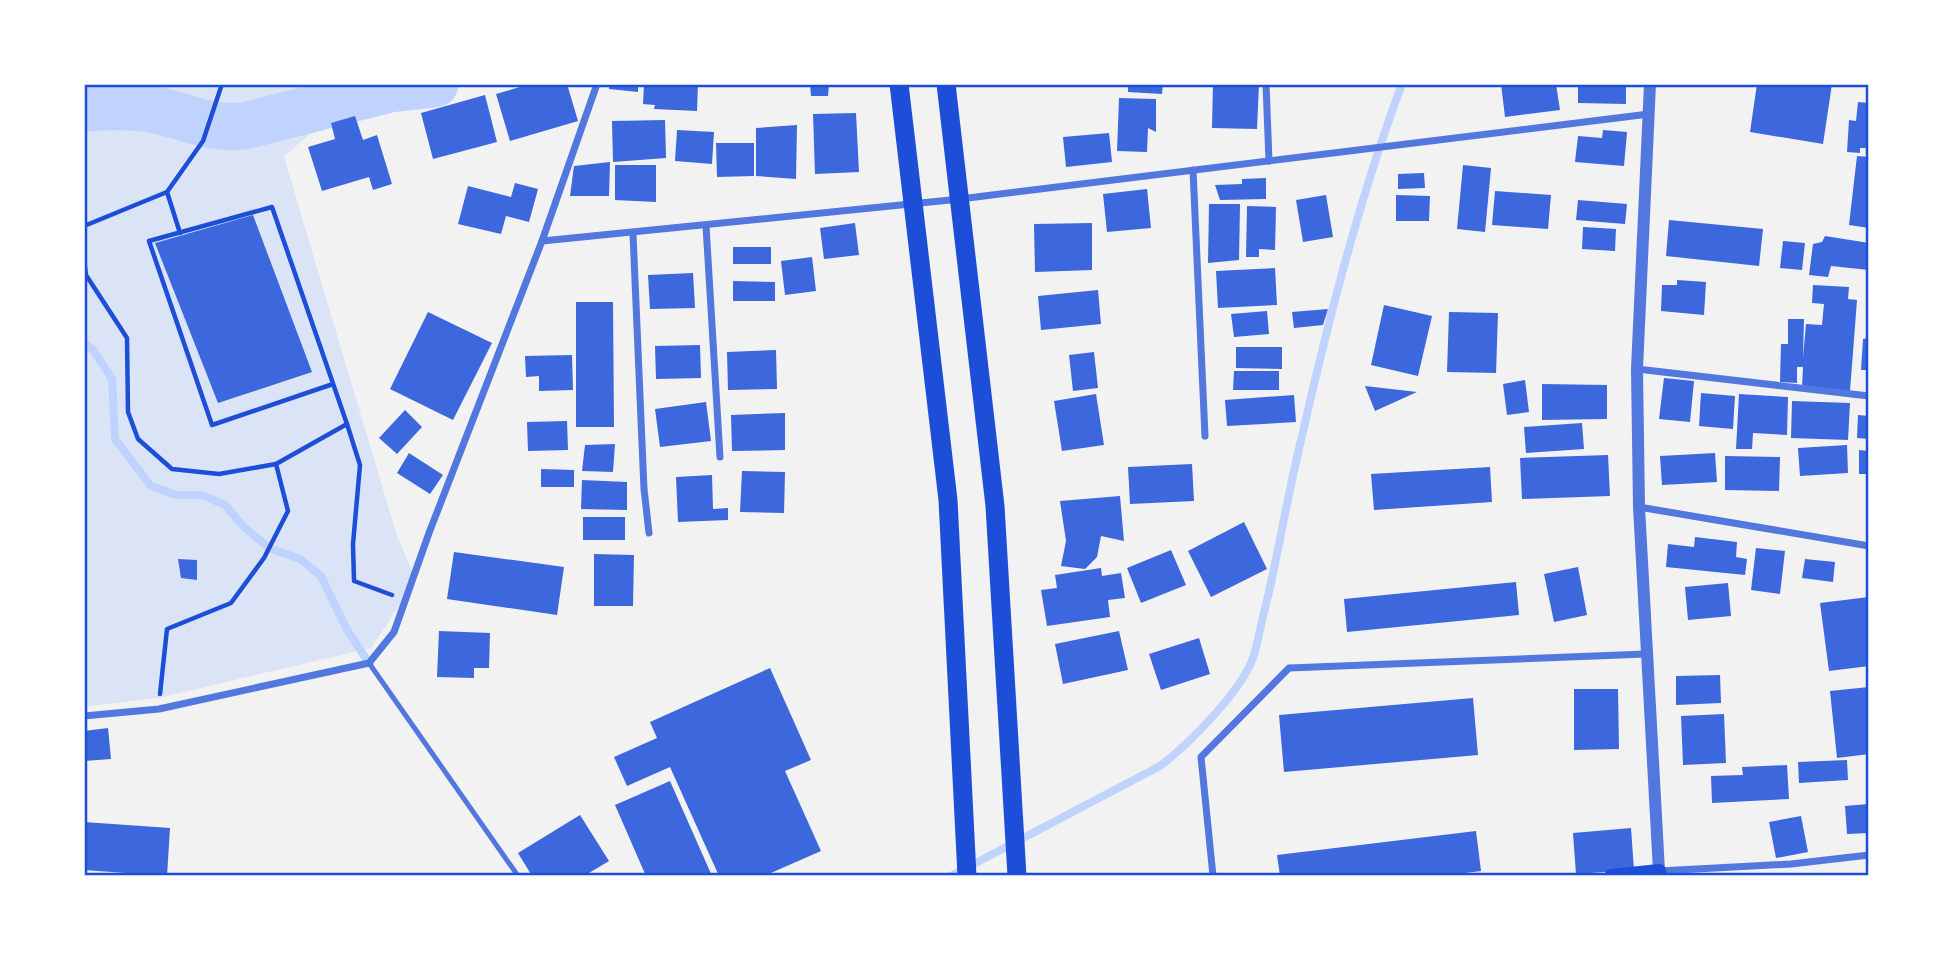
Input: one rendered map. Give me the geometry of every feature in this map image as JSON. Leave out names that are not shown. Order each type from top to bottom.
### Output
[{"type":"highway","points":[[900,84],[947,500],[967,876]]},
{"type":"highway","points":[[946,84],[995,506],[1017,876]]},
{"type":"main road","points":[[1611,876],[1659,874]]},
{"type":"street","points":[[84,716],[159,709],[369,663],[394,632],[542,241],[597,84]]},
{"type":"street","points":[[1266,84],[1269,161]]},
{"type":"street","points":[[1650,84],[1637,369],[1639,507],[1659,874],[1869,855]]},
{"type":"street","points":[[542,241],[633,234],[960,199],[1650,114]]},
{"type":"street","points":[[1193,170],[1205,436]]},
{"type":"street","points":[[706,226],[720,457]]},
{"type":"street","points":[[633,234],[644,489],[649,533]]},
{"type":"street","points":[[1637,369],[1869,396]]},
{"type":"street","points":[[1639,507],[1869,545]]},
{"type":"street","points":[[1213,876],[1201,757],[1289,668],[1646,654]]},
{"type":"lane","points":[[369,663],[518,876]]},
{"type":"path","points":[[84,226],[167,192],[203,141],[222,84]]},
{"type":"path","points":[[167,192],[180,233]]},
{"type":"path","points":[[333,383],[212,425],[149,242],[272,207],[333,383],[347,424],[360,465],[353,544],[354,581],[405,600]]},
{"type":"path","points":[[84,260],[86,275],[127,338],[128,412],[138,439],[172,469],[219,474],[276,464],[347,424]]},
{"type":"path","points":[[159,709],[167,629],[231,603],[264,558],[288,511],[276,464]]},
{"type":"shaded area","points":[[84,84],[366,84],[284,157],[397,536],[416,580],[371,648],[163,697],[84,707]]},
{"type":"building","points":[[530,84],[567,84],[578,121],[510,141],[496,94]]},
{"type":"building","points":[[609,84],[638,84],[638,92],[609,89]]},
{"type":"building","points":[[644,84],[698,84],[697,111],[654,109],[655,105],[643,104]]},
{"type":"building","points":[[810,84],[829,84],[828,96],[811,96]]},
{"type":"building","points":[[1128,84],[1163,84],[1162,94],[1128,92]]},
{"type":"building","points":[[1213,84],[1259,84],[1257,129],[1212,128]]},
{"type":"building","points":[[1501,84],[1556,84],[1560,110],[1505,117]]},
{"type":"building","points":[[1578,84],[1626,84],[1626,104],[1578,103]]},
{"type":"building","points":[[1757,84],[1832,84],[1823,144],[1750,132]]},
{"type":"building","points":[[485,95],[497,142],[433,159],[421,113]]},
{"type":"building","points":[[1119,98],[1156,99],[1156,132],[1148,128],[1147,152],[1117,151]]},
{"type":"building","points":[[1858,102],[1869,103],[1869,148],[1860,148],[1860,153],[1847,152],[1849,120],[1856,121]]},
{"type":"building","points":[[856,113],[859,172],[815,174],[813,114]]},
{"type":"building","points":[[355,116],[363,140],[377,135],[392,184],[373,190],[369,177],[322,191],[308,147],[335,139],[331,123]]},
{"type":"building","points":[[665,120],[666,158],[613,162],[612,121]]},
{"type":"building","points":[[797,125],[796,179],[756,176],[756,128]]},
{"type":"building","points":[[677,130],[714,132],[712,164],[675,161]]},
{"type":"building","points":[[1603,130],[1627,132],[1624,166],[1575,162],[1578,136],[1602,138]]},
{"type":"building","points":[[1109,133],[1112,162],[1066,167],[1063,137]]},
{"type":"building","points":[[716,143],[754,143],[754,176],[717,177]]},
{"type":"building","points":[[1857,156],[1869,157],[1869,228],[1849,225]]},
{"type":"building","points":[[610,162],[609,196],[570,196],[574,166]]},
{"type":"building","points":[[615,165],[656,165],[656,202],[615,200]]},
{"type":"building","points":[[1463,165],[1491,168],[1485,232],[1457,229]]},
{"type":"building","points":[[1424,173],[1425,188],[1398,189],[1398,174]]},
{"type":"building","points":[[1266,178],[1266,199],[1220,200],[1215,185],[1242,184],[1242,179]]},
{"type":"building","points":[[515,183],[538,189],[529,222],[506,216],[501,234],[458,224],[468,186],[511,197]]},
{"type":"building","points":[[1147,189],[1151,228],[1107,232],[1103,194]]},
{"type":"building","points":[[1495,191],[1551,195],[1548,229],[1492,225]]},
{"type":"building","points":[[1326,195],[1333,237],[1303,242],[1296,200]]},
{"type":"building","points":[[1396,195],[1430,196],[1429,221],[1396,221]]},
{"type":"building","points":[[1578,200],[1627,204],[1625,224],[1576,220]]},
{"type":"building","points":[[1209,204],[1240,204],[1239,260],[1208,263]]},
{"type":"building","points":[[1247,206],[1276,207],[1275,250],[1259,249],[1259,257],[1246,257]]},
{"type":"building","points":[[253,215],[312,372],[218,403],[155,243]]},
{"type":"building","points":[[1669,220],[1763,229],[1759,266],[1666,256]]},
{"type":"building","points":[[855,223],[859,255],[824,259],[820,228]]},
{"type":"building","points":[[1092,223],[1092,270],[1035,272],[1034,224]]},
{"type":"building","points":[[1583,227],[1616,229],[1615,251],[1582,249]]},
{"type":"building","points":[[1825,236],[1869,243],[1869,270],[1831,266],[1828,277],[1809,275],[1813,244],[1822,242]]},
{"type":"building","points":[[1783,241],[1805,243],[1802,270],[1780,268]]},
{"type":"building","points":[[733,247],[771,247],[771,264],[733,264]]},
{"type":"building","points":[[812,257],[816,291],[785,295],[781,261]]},
{"type":"building","points":[[1275,268],[1277,305],[1218,308],[1216,271]]},
{"type":"building","points":[[693,273],[695,308],[650,309],[648,275]]},
{"type":"building","points":[[1677,280],[1706,282],[1704,315],[1661,311],[1662,285],[1677,285]]},
{"type":"building","points":[[733,281],[775,282],[775,301],[733,301]]},
{"type":"building","points":[[1813,285],[1849,287],[1848,299],[1857,300],[1850,391],[1802,387],[1803,367],[1797,367],[1797,383],[1780,382],[1781,344],[1788,344],[1788,319],[1804,319],[1803,358],[1806,324],[1822,325],[1824,304],[1812,303]]},
{"type":"building","points":[[1098,290],[1101,324],[1041,330],[1038,296]]},
{"type":"building","points":[[576,302],[613,302],[614,427],[576,427]]},
{"type":"building","points":[[1384,305],[1432,316],[1418,376],[1371,365]]},
{"type":"building","points":[[1328,309],[1323,325],[1294,328],[1292,312]]},
{"type":"building","points":[[1267,311],[1269,334],[1234,337],[1231,314]]},
{"type":"building","points":[[428,312],[492,343],[453,420],[390,389]]},
{"type":"building","points":[[1449,312],[1498,313],[1496,373],[1447,372]]},
{"type":"building","points":[[1869,338],[1869,370],[1861,370],[1863,339]]},
{"type":"building","points":[[700,345],[701,378],[656,379],[655,346]]},
{"type":"building","points":[[1236,347],[1282,347],[1282,369],[1236,368]]},
{"type":"building","points":[[776,350],[777,389],[728,390],[727,352]]},
{"type":"building","points":[[1094,352],[1098,388],[1073,391],[1069,355]]},
{"type":"building","points":[[572,355],[573,390],[539,391],[539,376],[526,377],[525,356]]},
{"type":"building","points":[[1234,371],[1279,371],[1279,390],[1233,390]]},
{"type":"building","points":[[1664,378],[1694,381],[1690,422],[1659,419]]},
{"type":"building","points":[[1525,380],[1529,412],[1507,415],[1503,384]]},
{"type":"building","points":[[1542,384],[1607,385],[1607,419],[1542,420]]},
{"type":"building","points":[[1365,386],[1417,392],[1375,411]]},
{"type":"building","points":[[1701,393],[1735,396],[1733,429],[1699,426]]},
{"type":"building","points":[[1096,394],[1104,445],[1062,451],[1054,401]]},
{"type":"building","points":[[1739,394],[1788,397],[1787,435],[1753,433],[1752,449],[1736,449]]},
{"type":"building","points":[[1294,395],[1296,422],[1227,426],[1225,400]]},
{"type":"building","points":[[1792,401],[1850,403],[1848,440],[1791,438]]},
{"type":"building","points":[[706,402],[711,441],[660,447],[655,409]]},
{"type":"building","points":[[405,410],[422,427],[397,454],[379,438]]},
{"type":"building","points":[[785,413],[785,450],[732,451],[731,415]]},
{"type":"building","points":[[1858,415],[1869,416],[1869,439],[1857,438]]},
{"type":"building","points":[[567,421],[568,450],[528,451],[527,422]]},
{"type":"building","points":[[1582,423],[1584,449],[1526,453],[1524,427]]},
{"type":"building","points":[[615,444],[613,472],[582,471],[585,445]]},
{"type":"building","points":[[1847,445],[1848,473],[1800,476],[1798,448]]},
{"type":"building","points":[[1859,450],[1869,451],[1869,474],[1859,474]]},
{"type":"building","points":[[409,453],[443,475],[430,494],[397,473]]},
{"type":"building","points":[[1715,453],[1717,482],[1662,485],[1660,456]]},
{"type":"building","points":[[1608,455],[1610,496],[1522,499],[1520,458]]},
{"type":"building","points":[[1725,456],[1780,457],[1779,491],[1725,490]]},
{"type":"building","points":[[1192,464],[1194,501],[1130,504],[1128,467]]},
{"type":"building","points":[[1490,467],[1492,502],[1374,510],[1371,474]]},
{"type":"building","points":[[541,469],[574,470],[574,487],[541,487]]},
{"type":"building","points":[[742,471],[785,472],[784,513],[740,512]]},
{"type":"building","points":[[712,475],[713,509],[728,508],[728,520],[678,522],[676,477]]},
{"type":"building","points":[[582,480],[627,482],[627,510],[581,509]]},
{"type":"building","points":[[1120,496],[1124,541],[1101,536],[1097,557],[1085,569],[1061,566],[1066,541],[1060,501]]},
{"type":"building","points":[[583,517],[625,517],[625,540],[583,540]]},
{"type":"building","points":[[1244,522],[1267,569],[1211,597],[1188,551]]},
{"type":"building","points":[[1695,537],[1737,542],[1736,557],[1747,559],[1745,575],[1666,567],[1668,544],[1694,547]]},
{"type":"building","points":[[1756,548],[1785,551],[1780,594],[1751,590]]},
{"type":"building","points":[[1171,550],[1186,585],[1141,603],[1127,568]]},
{"type":"building","points":[[454,552],[564,567],[557,615],[447,599]]},
{"type":"building","points":[[594,554],[634,555],[633,606],[594,606]]},
{"type":"building","points":[[178,559],[197,560],[197,580],[181,578]]},
{"type":"building","points":[[1805,559],[1835,562],[1833,582],[1802,578]]},
{"type":"building","points":[[1578,567],[1587,615],[1554,622],[1544,574]]},
{"type":"building","points":[[1101,568],[1102,576],[1121,573],[1125,598],[1108,600],[1110,617],[1047,626],[1041,590],[1057,588],[1055,575]]},
{"type":"building","points":[[1516,582],[1519,615],[1347,632],[1344,599]]},
{"type":"building","points":[[1728,583],[1731,616],[1688,620],[1685,587]]},
{"type":"building","points":[[1869,597],[1869,666],[1829,671],[1820,603]]},
{"type":"building","points":[[439,631],[490,633],[489,668],[474,668],[474,678],[437,677]]},
{"type":"building","points":[[1119,631],[1128,670],[1063,684],[1055,644]]},
{"type":"building","points":[[1199,638],[1210,674],[1161,690],[1149,654]]},
{"type":"building","points":[[770,668],[811,760],[785,771],[821,851],[764,876],[719,876],[670,767],[627,786],[614,757],[657,738],[650,722]]},
{"type":"building","points":[[1720,675],[1721,703],[1676,705],[1676,676]]},
{"type":"building","points":[[1869,687],[1869,754],[1837,758],[1830,691]]},
{"type":"building","points":[[1574,689],[1618,689],[1619,749],[1574,750]]},
{"type":"building","points":[[1473,698],[1478,755],[1284,772],[1279,715]]},
{"type":"building","points":[[1724,714],[1726,763],[1683,765],[1681,716]]},
{"type":"building","points":[[108,728],[111,759],[84,761],[84,731]]},
{"type":"building","points":[[1847,760],[1848,780],[1799,783],[1798,762]]},
{"type":"building","points":[[1787,765],[1789,799],[1712,803],[1711,776],[1743,775],[1742,767]]},
{"type":"building","points":[[670,781],[712,876],[646,876],[615,805]]},
{"type":"building","points":[[1868,804],[1869,833],[1847,834],[1845,806]]},
{"type":"building","points":[[580,815],[609,861],[584,876],[532,876],[518,853]]},
{"type":"building","points":[[1801,816],[1808,852],[1776,858],[1769,822]]},
{"type":"building","points":[[84,822],[170,828],[167,876],[84,870]]},
{"type":"building","points":[[1631,828],[1634,870],[1576,874],[1573,833]]},
{"type":"building","points":[[1476,831],[1481,871],[1442,876],[1280,876],[1277,855]]},
{"type":"waterway","points":[[84,108],[151,109],[206,124],[244,126],[390,89],[435,84]]},
{"type":"waterway","points":[[951,876],[1160,766],[1211,719],[1244,676],[1256,646],[1330,319],[1370,177],[1402,84]]},
{"type":"waterway","points":[[84,342],[94,351],[112,379],[115,439],[151,486],[176,495],[202,495],[225,505],[244,527],[269,548],[300,559],[321,576],[346,628],[369,663]]}]
